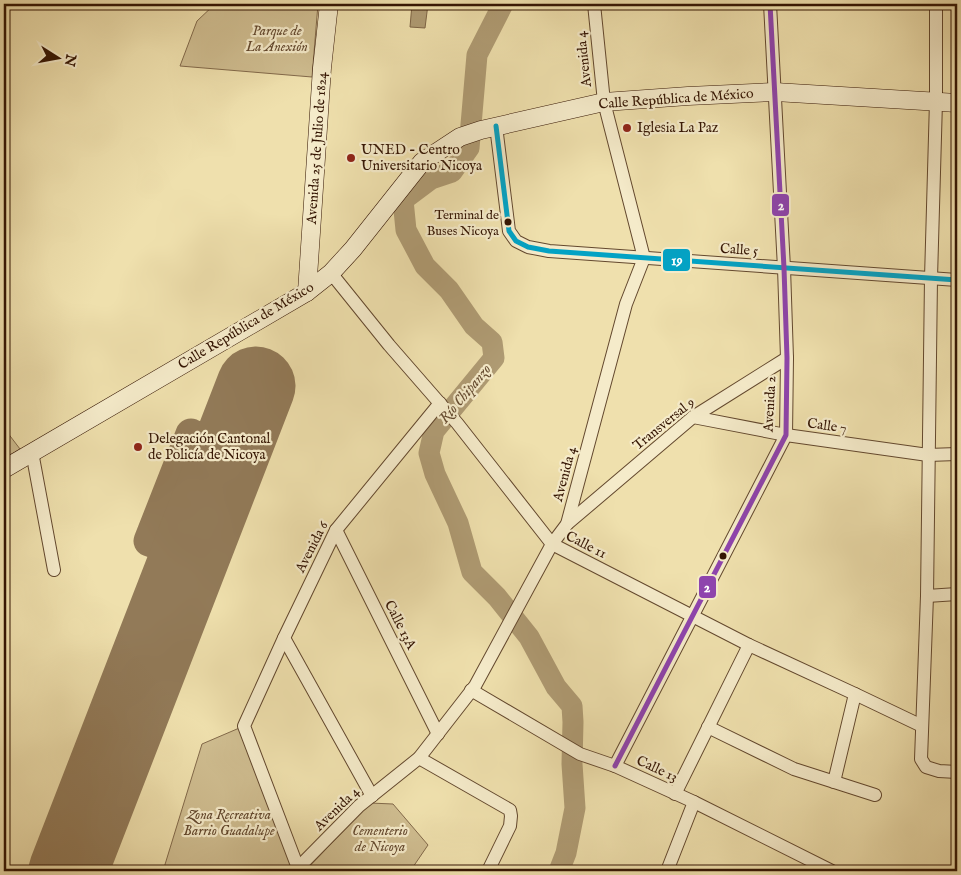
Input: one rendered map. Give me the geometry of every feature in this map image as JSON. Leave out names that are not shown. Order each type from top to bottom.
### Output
[{"type":"main road","name":"Avenida 25 de Julio de 1824","points":[[307,292],[322,68],[329,4]]},
{"type":"main road","name":"Calle República de México","points":[[4,469],[307,292],[331,273],[353,249],[422,162],[460,137],[488,128],[604,102],[688,96],[775,92],[957,103]]},
{"type":"street","name":"Avenida 4","points":[[296,870],[359,806],[418,758],[438,734],[471,690],[552,544],[567,524],[626,304],[644,258],[604,102],[594,4]]},
{"type":"street","name":"Avenida 2","points":[[615,766],[786,435],[787,358],[784,268],[770,4]]},
{"type":"street","points":[[936,4],[927,596],[921,759],[926,766],[939,771],[957,772]]},
{"type":"street","name":"Calle 5","points":[[488,128],[509,231],[516,240],[528,247],[549,251],[957,280]]},
{"type":"street","name":"Calle 11","points":[[331,273],[389,345],[457,423],[552,544],[691,617],[922,726]]},
{"type":"street","name":"Transversal 9","points":[[567,524],[693,417],[787,358]]},
{"type":"street","name":"Avenida 6","points":[[296,870],[244,726],[336,530],[442,405]]},
{"type":"street","name":"Calle 7","points":[[693,417],[786,435],[928,455],[957,454]]},
{"type":"street","points":[[32,452],[54,570]]},
{"type":"street","name":"Calle 13A","points":[[336,530],[438,734]]},
{"type":"street","points":[[927,596],[957,594]]},
{"type":"street","points":[[284,638],[372,796]]},
{"type":"street","points":[[675,794],[749,645]]},
{"type":"street","name":"Calle 13","points":[[471,690],[580,754],[615,766],[694,802],[832,871]]},
{"type":"street","points":[[834,782],[855,694]]},
{"type":"street","points":[[708,727],[794,769],[875,795]]},
{"type":"street","points":[[418,758],[510,810],[510,826],[488,871]]},
{"type":"street","points":[[667,871],[694,802]]},
{"type":"green space","name":"Parque de La Anexión","points":[[215,4],[318,4],[312,77],[180,66],[197,21]]},
{"type":"green space","points":[[4,428],[20,449],[4,459]]},
{"type":"green space","name":"Zona Recreativa Barrio Guadalupe","points":[[244,726],[294,871],[163,871],[202,744]]},
{"type":"green space","name":"Cementerio de Nicoya","points":[[370,803],[393,804],[428,845],[412,871],[305,871]]},
{"type":"shaded area","points":[[412,4],[428,4],[425,28],[410,27]]},
{"type":"waterway","name":"Río Chipanzo","points":[[503,4],[477,55],[469,148],[452,172],[431,179],[403,200],[406,230],[425,266],[449,290],[474,326],[492,342],[494,358],[434,431],[429,453],[435,474],[458,523],[472,572],[497,597],[529,637],[556,687],[572,706],[572,764],[575,808],[566,853],[559,871]]},
{"type":"taxiway","points":[[190,556],[149,541],[191,434],[230,452]]},
{"type":"runway","points":[[68,871],[256,386]]},
{"type":"transit line","name":"2","points":[[615,766],[786,435],[787,358],[784,268],[770,4]]},
{"type":"transit line","name":"19","points":[[496,126],[509,231],[516,241],[528,247],[549,251],[957,280]]},
{"type":"place","name":"Iglesia La Paz","points":[[627,128]]},
{"type":"place","name":"UNED - Centro Universitario Nicoya","points":[[351,158]]},
{"type":"place","name":"Terminal de Buses Nicoya","points":[[508,222]]},
{"type":"place","name":"Delegación Cantonal de Policía de Nicoya","points":[[138,447]]}]
